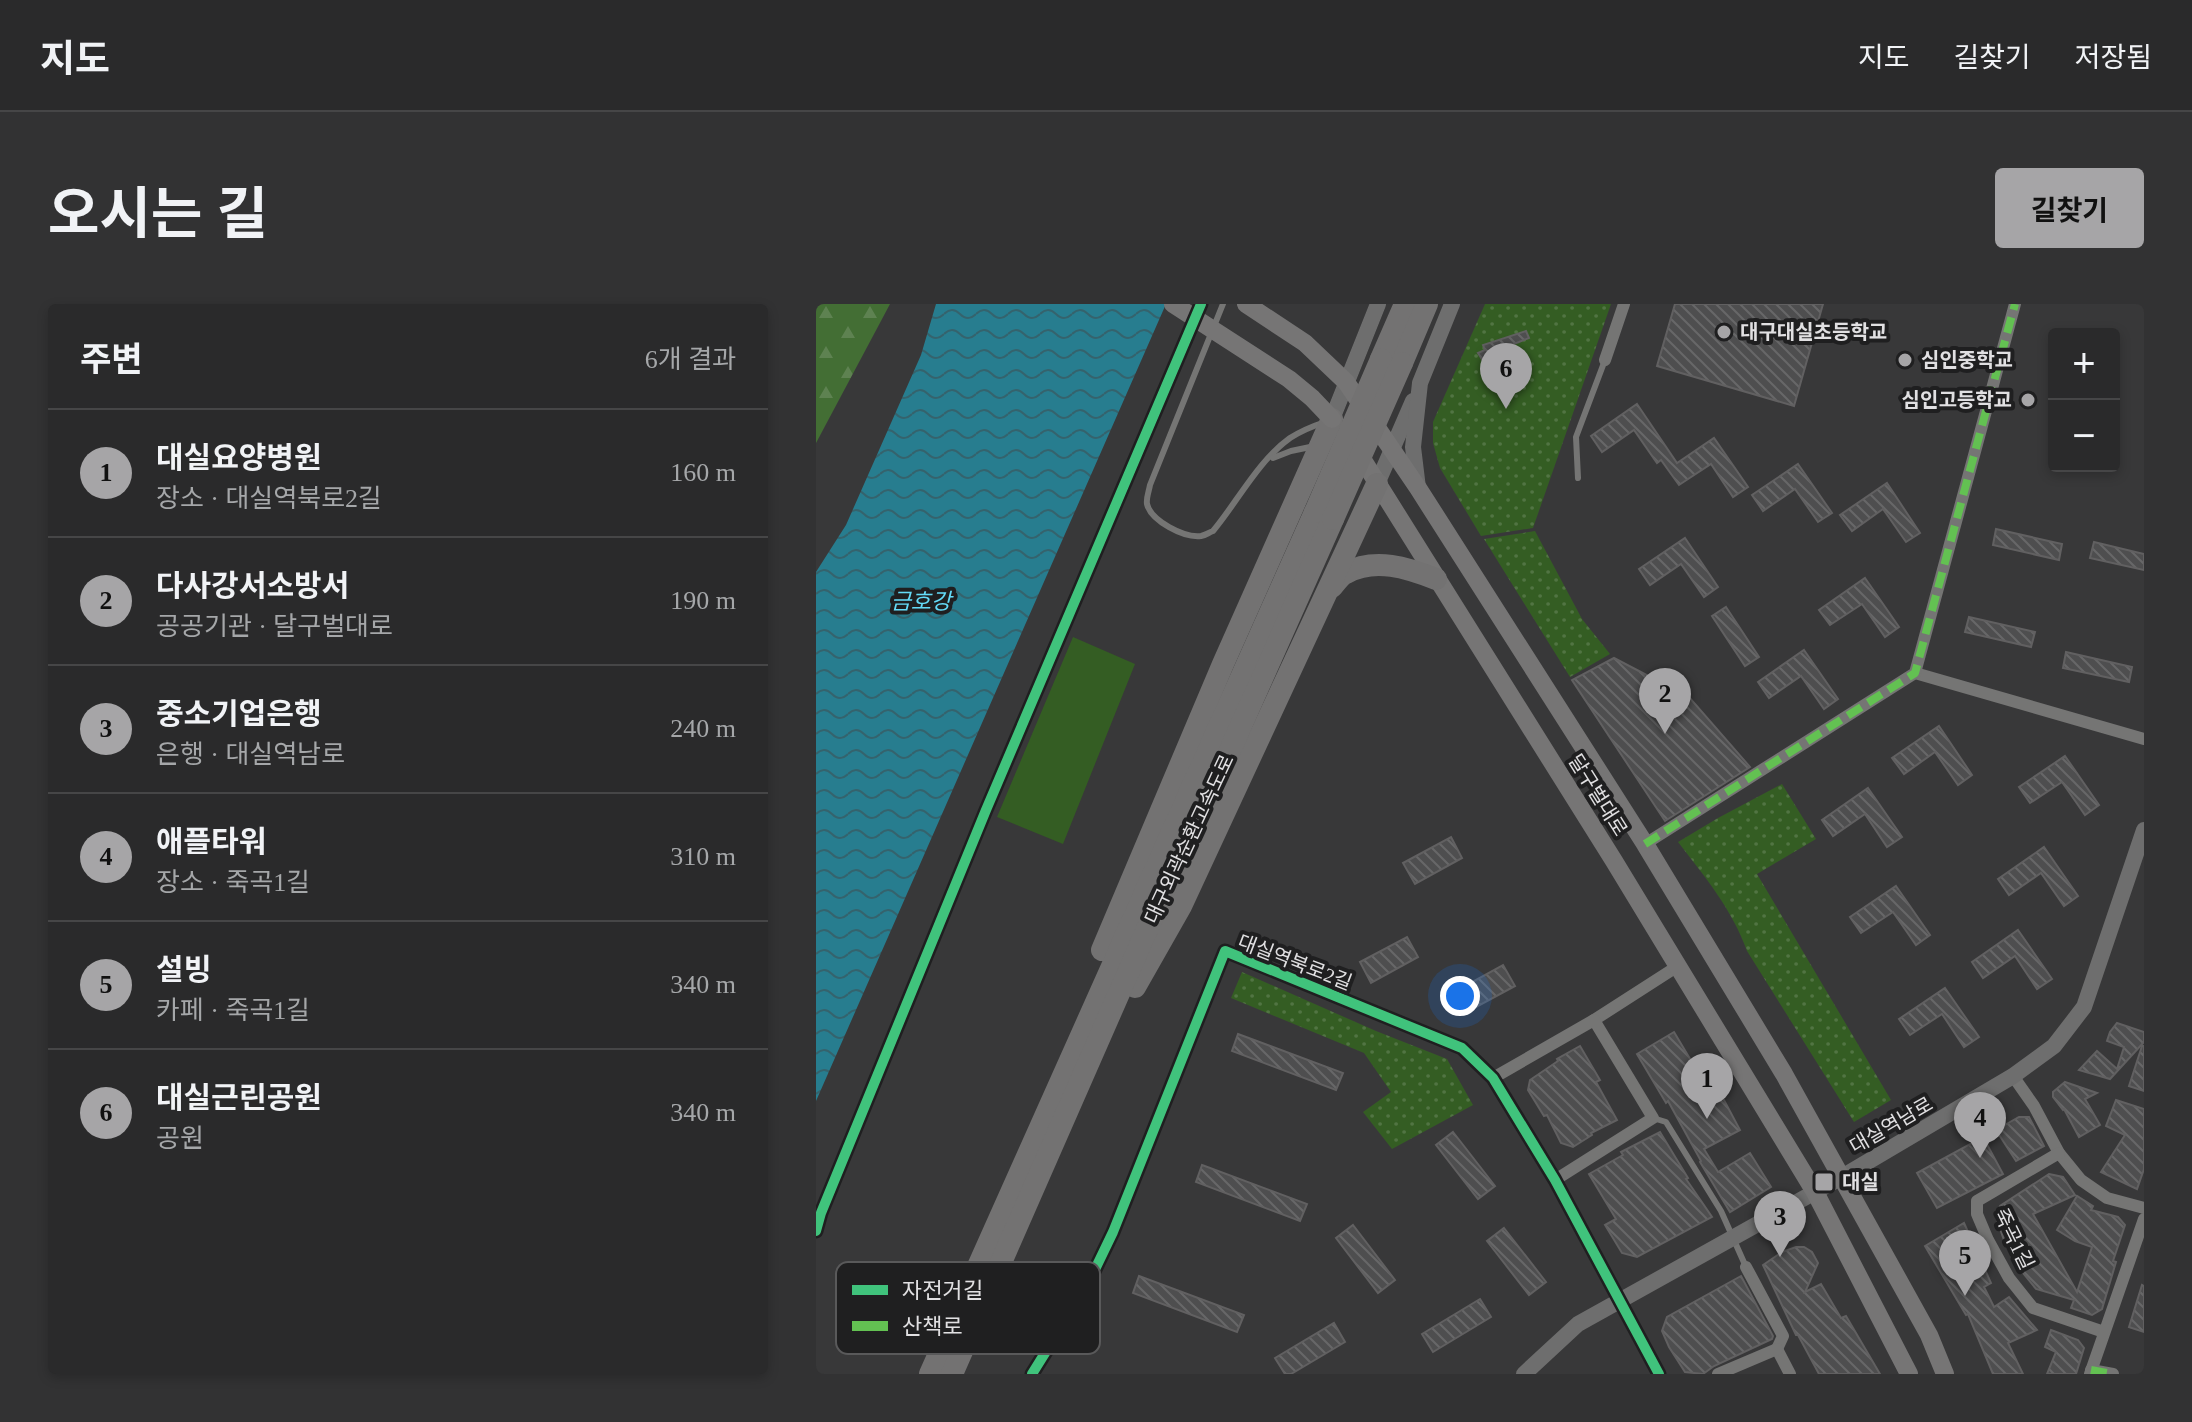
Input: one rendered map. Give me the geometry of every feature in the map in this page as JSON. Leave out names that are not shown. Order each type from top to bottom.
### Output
[{"type":"highway","name":"대구외곽순환고속도로","points":[[1392,361],[1405,304]]},
{"type":"highway","name":"대구외곽순환고속도로","points":[[1001,1262],[1392,361],[1427,304]]},
{"type":"highway","points":[[1037,1133],[1065,1049],[1121,903],[1332,419]]},
{"type":"highway","points":[[1084,1074],[1181,906],[1377,484]]},
{"type":"highway","name":"대구외곽순환고속도로","points":[[980,1262],[1200,767],[1272,613],[1324,515]]},
{"type":"highway","points":[[1325,593],[1344,573],[1370,565],[1403,567],[1436,579]]},
{"type":"highway","name":"대구외곽순환고속도로","points":[[930,1374],[939,1354]]},
{"type":"highway","name":"대구외곽순환고속도로","points":[[952,1374],[961,1354]]},
{"type":"main road","name":"달구벌대로","points":[[1173,304],[1289,379],[1312,398],[1354,447],[1614,861],[1815,1192],[1909,1374]]},
{"type":"main road","name":"달구벌대로","points":[[1246,304],[1305,343],[1346,382],[1418,488],[1645,844],[1784,1074],[1929,1335],[1945,1374]]},
{"type":"street","points":[[1332,419],[1378,304]]},
{"type":"street","points":[[1377,484],[1452,304]]},
{"type":"street","points":[[1605,360],[1624,304]]},
{"type":"street","points":[[1645,844],[1915,673],[2015,304]]},
{"type":"street","points":[[1418,488],[1413,447],[1420,383]]},
{"type":"street","points":[[1915,673],[2144,739]]},
{"type":"street","name":"대실역남로","points":[[1524,1374],[1578,1324],[1842,1177],[2013,1076],[2054,1046],[2084,1007],[2144,830]]},
{"type":"street","name":"대실역북로2길","points":[[1099,1262],[1225,951],[1462,1048],[1493,1078],[1555,1180],[1659,1374]]},
{"type":"street","points":[[1493,1078],[1594,1020],[1678,966]]},
{"type":"street","points":[[1555,1180],[1653,1118],[1594,1020]]},
{"type":"street","points":[[2013,1076],[2040,1116],[2059,1153],[2081,1180],[2107,1198],[2144,1208]]},
{"type":"street","name":"죽곡1길","points":[[2059,1153],[1977,1201],[1977,1214],[2009,1278],[2033,1308],[2104,1332]]},
{"type":"street","points":[[2113,1374],[2090,1372],[2144,1219]]},
{"type":"street","points":[[1718,1374],[1777,1349],[1783,1336],[1746,1267]]},
{"type":"street","points":[[1777,1349],[1790,1374]]},
{"type":"street","name":"대실역북로2길","points":[[1032,1374],[1044,1354]]},
{"type":"lane","points":[[1223,304],[1150,485],[1147,504],[1154,516],[1167,526],[1187,534],[1198,536],[1213,531],[1266,462],[1290,438],[1332,419]]},
{"type":"lane","points":[[1578,478],[1576,437],[1605,360]]},
{"type":"lane","points":[[1266,462],[1291,451],[1320,446]]},
{"type":"lane","points":[[1653,1118],[1666,1122],[1721,1211],[1746,1267]]},
{"type":"green space","points":[[816,304],[890,304],[816,443]]},
{"type":"green space","points":[[1485,304],[1611,304],[1533,528],[1481,536],[1440,468],[1433,443],[1433,422]]},
{"type":"green space","points":[[1535,531],[1582,619],[1610,654],[1570,677],[1484,539]]},
{"type":"green space","points":[[1073,637],[1135,664],[1063,844],[997,817]]},
{"type":"green space","points":[[1782,784],[1816,839],[1757,874],[1891,1100],[1854,1122],[1747,951],[1726,907],[1678,842]]},
{"type":"green space","points":[[1242,972],[1447,1059],[1473,1105],[1392,1149],[1363,1112],[1391,1092],[1364,1053],[1231,998]]},
{"type":"water","name":"금호강","points":[[936,304],[1166,304],[816,1101],[816,572],[846,525],[921,355]]},
{"type":"building","name":"대구대실초등학교","points":[[1675,304],[1823,304],[1794,406],[1657,366]]},
{"type":"building","points":[[1526,331],[1529,338],[1509,346],[1508,352],[1483,361],[1478,353],[1485,350],[1483,345]]},
{"type":"building","points":[[1637,404],[1677,463],[1714,438],[1748,487],[1733,497],[1711,464],[1679,485],[1661,460],[1657,463],[1634,430],[1602,452],[1591,436]]},
{"type":"building","points":[[1798,464],[1832,513],[1818,522],[1795,489],[1763,511],[1752,495]]},
{"type":"building","points":[[1887,483],[1920,533],[1906,542],[1883,509],[1852,531],[1840,515]]},
{"type":"building","points":[[1996,529],[2062,544],[2059,560],[1993,545]]},
{"type":"building","points":[[1685,538],[1718,587],[1704,597],[1681,564],[1650,585],[1639,569]]},
{"type":"building","points":[[2094,542],[2144,554],[2144,570],[2090,558]]},
{"type":"building","points":[[1865,578],[1899,627],[1885,637],[1862,604],[1830,625],[1819,610]]},
{"type":"building","points":[[1726,607],[1759,657],[1745,666],[1712,616]]},
{"type":"building","points":[[1969,617],[2035,632],[2031,647],[1965,632]]},
{"type":"building","points":[[1804,650],[1838,699],[1824,709],[1801,676],[1769,698],[1758,682]]},
{"type":"building","points":[[2066,652],[2132,667],[2129,682],[2063,668]]},
{"type":"building","points":[[1614,658],[1689,697],[1750,767],[1665,821],[1572,680]]},
{"type":"building","points":[[1939,726],[1972,775],[1958,785],[1935,752],[1904,774],[1892,758]]},
{"type":"building","points":[[2065,756],[2099,805],[2085,815],[2062,782],[2030,803],[2019,787]]},
{"type":"building","points":[[1868,788],[1902,837],[1887,847],[1865,814],[1833,836],[1822,820]]},
{"type":"building","points":[[1451,837],[1462,858],[1415,884],[1403,863]]},
{"type":"building","points":[[2044,847],[2078,896],[2064,906],[2041,873],[2009,895],[1998,879]]},
{"type":"building","points":[[1896,886],[1930,935],[1916,945],[1893,912],[1861,933],[1850,917]]},
{"type":"building","points":[[2018,930],[2052,979],[2037,989],[2015,956],[1983,978],[1972,962]]},
{"type":"building","points":[[1407,937],[1418,957],[1371,983],[1360,962]]},
{"type":"building","points":[[1503,965],[1515,986],[1467,1012],[1456,991]]},
{"type":"building","points":[[1945,988],[1979,1037],[1964,1047],[1942,1014],[1910,1035],[1899,1019]]},
{"type":"building","points":[[2117,1023],[2144,1032],[2144,1042],[2110,1079],[2079,1070],[2097,1051],[2117,1069],[2124,1047],[2107,1041]]},
{"type":"building","points":[[1674,1032],[1708,1089],[1716,1085],[1740,1130],[1704,1149],[1718,1172],[1750,1153],[1771,1187],[1730,1212],[1668,1101],[1666,1103],[1637,1054]]},
{"type":"building","points":[[1238,1034],[1343,1073],[1336,1090],[1232,1051]]},
{"type":"building","points":[[1580,1046],[1600,1080],[1596,1082],[1617,1120],[1591,1133],[1573,1147],[1561,1143],[1547,1115],[1544,1116],[1528,1090],[1530,1080]]},
{"type":"building","points":[[2144,1046],[2144,1091],[2129,1086]]},
{"type":"building","points":[[2065,1082],[2097,1093],[2085,1099],[2100,1125],[2079,1137],[2064,1109],[2053,1097],[2053,1092]]},
{"type":"building","points":[[2116,1100],[2144,1109],[2144,1169],[2137,1189],[2101,1172],[2125,1135],[2106,1126]]},
{"type":"building","points":[[2019,1117],[2029,1117],[2044,1146],[2016,1161],[1996,1130]]},
{"type":"building","points":[[1453,1132],[1495,1186],[1478,1199],[1436,1145]]},
{"type":"building","points":[[1660,1132],[1712,1217],[1637,1257],[1622,1253],[1605,1225],[1616,1219],[1589,1174],[1623,1155],[1621,1152]]},
{"type":"building","points":[[1983,1137],[2003,1174],[1937,1208],[1917,1173]]},
{"type":"building","points":[[1202,1165],[1307,1204],[1300,1221],[1196,1182]]},
{"type":"building","points":[[2049,1174],[2063,1177],[2075,1195],[2033,1214],[2077,1292],[2092,1247],[2057,1230],[2077,1196],[2093,1206],[2091,1210],[2118,1217],[2125,1225],[2102,1309],[2092,1315],[2071,1308],[2074,1300],[2036,1289],[2005,1243],[1996,1217],[2000,1206]]},
{"type":"building","points":[[1964,1223],[1991,1283],[1984,1287],[1994,1307],[2009,1297],[2037,1330],[2008,1343],[2023,1374],[1993,1374],[1968,1314],[1925,1246]]},
{"type":"building","points":[[1353,1225],[1395,1280],[1378,1293],[1336,1238]]},
{"type":"building","points":[[1504,1228],[1546,1282],[1529,1295],[1487,1241]]},
{"type":"building","points":[[1796,1247],[1812,1252],[1818,1263],[1805,1292],[1821,1284],[1841,1318],[1846,1316],[1880,1374],[1819,1374],[1796,1335],[1763,1265]]},
{"type":"building","points":[[1139,1276],[1244,1315],[1237,1332],[1133,1293]]},
{"type":"building","points":[[1741,1276],[1772,1339],[1703,1374],[1685,1372],[1662,1331],[1667,1317]]},
{"type":"building","points":[[2144,1286],[2144,1332],[2129,1327]]},
{"type":"building","points":[[1480,1299],[1491,1317],[1433,1352],[1422,1334]]},
{"type":"building","points":[[1334,1323],[1345,1342],[1291,1374],[1285,1374],[1275,1358]]},
{"type":"building","points":[[2051,1330],[2078,1340],[2084,1348],[2076,1374],[2047,1374],[2056,1352],[2045,1347]]},
{"type":"marked path","points":[[1645,844],[1915,673],[2015,304]]},
{"type":"marked path","points":[[2091,1370],[2113,1374]]},
{"type":"cycle path","points":[[816,1231],[986,810],[1201,304]]},
{"type":"cycle path","points":[[1099,1262],[1225,951],[1462,1048],[1493,1078],[1555,1180],[1659,1374]]},
{"type":"cycle path","points":[[1032,1374],[1044,1354]]},
{"type":"place","name":"대구대실초등학교","points":[[1724,332]]},
{"type":"place","name":"심인중학교","points":[[1905,360]]},
{"type":"place","name":"심인고등학교","points":[[2028,400]]},
{"type":"place","name":"대실근린공원","points":[[1506,409]]},
{"type":"place","name":"다사강서소방서","points":[[1665,734]]},
{"type":"place","name":"대실요양병원","points":[[1707,1119]]},
{"type":"place","name":"애플타워","points":[[1980,1158]]},
{"type":"place","name":"대실","points":[[1824,1182]]},
{"type":"place","name":"중소기업은행","points":[[1780,1257]]},
{"type":"place","name":"설빙","points":[[1965,1296]]}]
